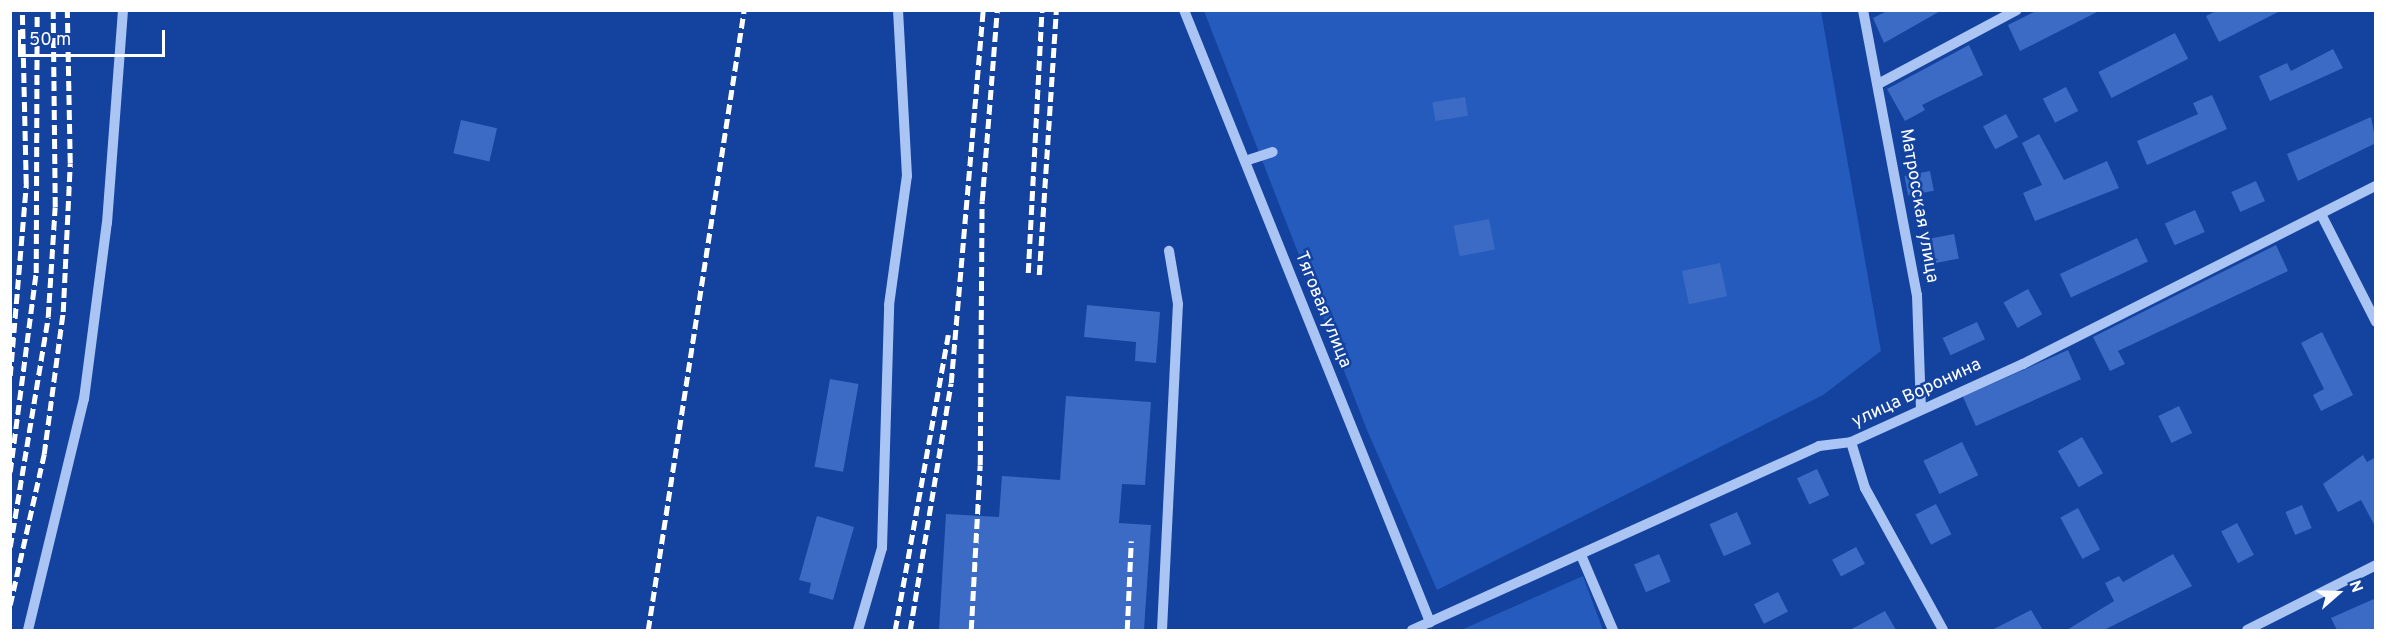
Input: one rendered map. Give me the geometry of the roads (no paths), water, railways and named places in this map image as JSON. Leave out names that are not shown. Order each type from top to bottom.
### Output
[{"type":"street","points":[[28,630],[84,399],[107,223],[123,10]]},
{"type":"street","points":[[858,630],[882,548],[889,305],[907,176],[898,10]]},
{"type":"street","name":"Тяговая улица","points":[[1184,10],[1430,622]]},
{"type":"street","name":"Матросская улица","points":[[1863,10],[1880,83],[1917,295],[1921,409]]},
{"type":"street","points":[[1880,83],[2017,10]]},
{"type":"street","points":[[1245,161],[1274,152]]},
{"type":"street","name":"улица Воронина","points":[[1412,630],[1819,446],[1851,442],[2322,216],[2376,186]]},
{"type":"street","points":[[2322,216],[2376,322]]},
{"type":"street","points":[[1162,630],[1178,304],[1169,251]]},
{"type":"street","points":[[1851,442],[1865,488],[1943,630]]},
{"type":"street","points":[[1581,555],[1613,630]]},
{"type":"street","points":[[2247,630],[2376,565]]},
{"type":"railway","points":[[10,376],[26,184],[22,10]]},
{"type":"railway","points":[[10,472],[36,273],[37,10]]},
{"type":"railway","points":[[10,547],[48,317],[55,207],[53,10]]},
{"type":"railway","points":[[10,605],[44,454],[63,312],[70,163],[67,10]]},
{"type":"railway","points":[[648,630],[744,10]]},
{"type":"railway","points":[[910,630],[951,383],[983,10]]},
{"type":"railway","points":[[971,630],[980,465],[982,201],[997,10]]},
{"type":"railway","points":[[1028,273],[1042,10]]},
{"type":"railway","points":[[1039,275],[1056,10]]},
{"type":"railway","points":[[895,630],[948,335]]},
{"type":"railway","points":[[1127,630],[1131,541]]}]
